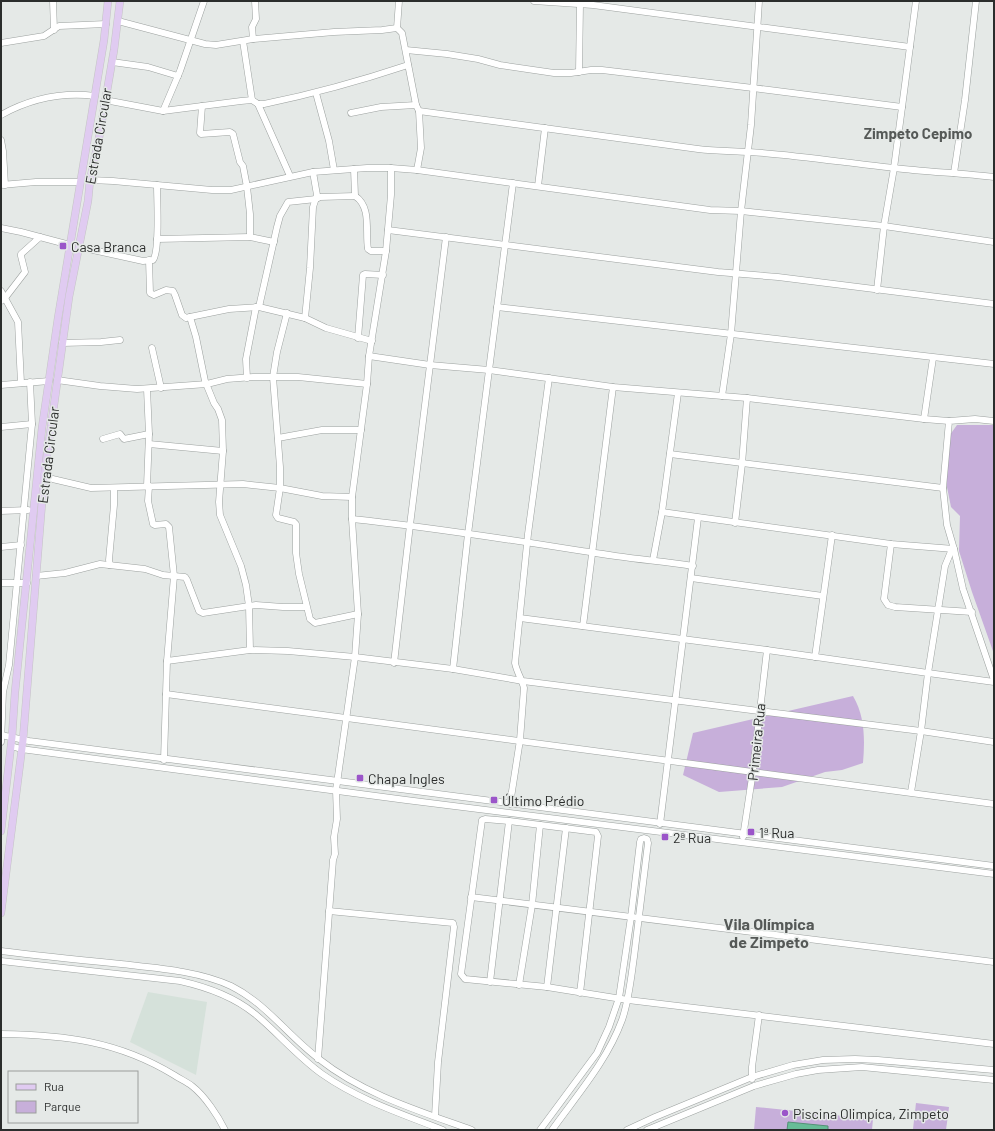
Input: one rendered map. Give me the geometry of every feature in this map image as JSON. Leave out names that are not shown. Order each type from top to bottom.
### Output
[{"type":"main road","points":[[1,827],[12,737],[15,692],[48,381],[106,24],[108,1]]},
{"type":"main road","name":"Estrada Circular","points":[[1,913],[23,740],[44,477],[69,297],[88,201],[90,180],[112,62],[120,1]]},
{"type":"street","points":[[53,1],[54,30]]},
{"type":"street","points":[[163,111],[178,76],[204,1]]},
{"type":"street","points":[[253,39],[252,27],[256,19],[256,1]]},
{"type":"street","points":[[399,1],[397,28],[402,33],[417,108],[421,148],[417,170]]},
{"type":"street","points":[[534,1],[580,4],[910,47]]},
{"type":"street","points":[[722,396],[730,334],[748,152],[759,1]]},
{"type":"street","points":[[877,290],[884,226],[894,168],[916,1]]},
{"type":"street","points":[[954,173],[976,1]]},
{"type":"street","points":[[579,72],[580,4]]},
{"type":"street","points":[[118,21],[216,45],[253,39],[397,28]]},
{"type":"street","points":[[1,43],[44,36],[59,26],[106,24]]},
{"type":"street","points":[[243,41],[252,100]]},
{"type":"street","points":[[406,50],[455,55],[500,65],[554,74],[602,70],[902,107]]},
{"type":"street","points":[[112,62],[148,67],[178,76]]},
{"type":"street","points":[[258,104],[316,93],[357,82],[408,65]]},
{"type":"street","points":[[316,93],[329,141],[334,170]]},
{"type":"street","points":[[1,115],[28,102],[42,98],[94,96]]},
{"type":"street","points":[[105,100],[163,111],[252,100],[258,104],[290,176]]},
{"type":"street","points":[[202,106],[200,133],[230,132],[233,134],[240,162],[244,166],[248,187],[250,238]]},
{"type":"street","points":[[351,113],[381,107],[417,108],[545,128],[698,149],[825,159],[894,168],[994,177]]},
{"type":"street","points":[[538,186],[545,128]]},
{"type":"street","points":[[1,140],[3,151],[3,185],[60,181],[80,182]]},
{"type":"street","points":[[90,180],[212,190],[231,190],[313,172],[391,168],[417,170],[710,210],[741,211],[884,226],[994,242]]},
{"type":"street","points":[[318,1059],[333,860],[335,854],[334,837],[337,819],[336,790],[355,657],[358,614],[352,497],[367,384],[369,356],[386,250],[391,195],[391,168]]},
{"type":"street","points":[[354,169],[355,196]]},
{"type":"street","points":[[304,318],[310,268],[313,207],[317,195],[313,172]]},
{"type":"street","points":[[453,670],[468,534],[506,245],[512,183]]},
{"type":"street","points":[[79,247],[143,261],[152,260],[156,256],[157,185]]},
{"type":"street","points":[[247,378],[246,359],[258,307],[280,216],[288,202],[316,199],[325,196],[355,196],[363,203],[366,216],[368,249],[371,251],[386,250]]},
{"type":"street","points":[[1,228],[70,245]]},
{"type":"street","points":[[388,230],[718,272],[994,304]]},
{"type":"street","points":[[394,663],[446,237]]},
{"type":"street","points":[[3,300],[25,272],[21,254],[40,238]]},
{"type":"street","points":[[157,239],[250,238],[274,242]]},
{"type":"street","points":[[149,260],[150,293],[154,295],[166,290],[173,291],[176,295],[182,315],[186,318],[229,309],[258,307],[304,318],[326,328],[372,341]]},
{"type":"street","points":[[358,338],[363,275],[383,275]]},
{"type":"street","points":[[1,291],[3,300],[18,322],[21,382]]},
{"type":"street","points":[[497,307],[994,364]]},
{"type":"street","points":[[287,313],[275,359],[273,377],[280,488],[276,517],[294,522],[296,524],[296,553],[299,574],[310,620],[315,623],[358,614]]},
{"type":"street","points":[[190,317],[210,395],[222,420],[223,451],[220,484],[220,515],[241,566],[246,585],[249,606],[250,650]]},
{"type":"street","points":[[62,343],[120,340]]},
{"type":"street","points":[[152,348],[161,388]]},
{"type":"street","points":[[369,356],[430,365],[489,370],[613,387],[747,398],[924,419],[949,421],[975,419],[994,421]]},
{"type":"street","points":[[924,419],[934,358]]},
{"type":"street","points":[[57,380],[100,386],[147,389],[207,384],[247,378],[273,377],[298,377],[367,384]]},
{"type":"street","points":[[510,804],[520,740],[524,688],[522,680],[516,671],[520,618],[549,378]]},
{"type":"street","points":[[1,385],[21,382],[48,381]]},
{"type":"street","points":[[1,742],[2,692],[9,665],[32,424],[30,382]]},
{"type":"street","points":[[583,626],[613,387]]},
{"type":"street","points":[[147,389],[149,434],[148,501],[153,524],[166,524],[169,530],[174,576],[167,661],[164,760]]},
{"type":"street","points":[[653,560],[662,512],[678,393]]},
{"type":"street","points":[[735,523],[742,464],[747,398]]},
{"type":"street","points":[[520,618],[767,650],[928,673],[994,679],[963,589],[947,525],[943,488],[949,421]]},
{"type":"street","points":[[1,426],[32,424]]},
{"type":"street","points":[[278,438],[322,430],[361,430]]},
{"type":"street","points":[[103,439],[120,434],[124,439],[149,434]]},
{"type":"street","points":[[149,444],[223,451]]},
{"type":"street","points":[[670,454],[943,488]]},
{"type":"street","points":[[44,477],[91,488],[243,484],[280,488],[322,496],[352,497]]},
{"type":"street","points":[[110,565],[109,560],[114,488]]},
{"type":"street","points":[[1,511],[34,510]]},
{"type":"street","points":[[662,512],[891,544],[953,549]]},
{"type":"street","points":[[660,824],[698,518]]},
{"type":"street","points":[[352,519],[410,525],[693,566]]},
{"type":"street","points":[[815,657],[832,535]]},
{"type":"street","points":[[891,544],[884,599],[888,605],[895,607],[972,612]]},
{"type":"street","points":[[1,547],[21,545]]},
{"type":"street","points":[[911,792],[921,731],[937,610],[945,566],[953,549]]},
{"type":"street","points":[[36,576],[65,573],[100,564],[145,569],[186,578],[199,611],[203,613],[264,605],[306,607]]},
{"type":"street","points":[[691,578],[823,596]]},
{"type":"street","points":[[1,583],[27,583]]},
{"type":"street","points":[[167,661],[250,650],[288,651],[355,657],[921,731],[994,742]]},
{"type":"street","name":"Primeira Rua","points":[[742,842],[753,772],[767,650]]},
{"type":"street","points":[[166,694],[994,804]]},
{"type":"street","points":[[1,735],[23,740],[164,760],[994,866]]},
{"type":"street","points":[[11,746],[21,749],[994,874]]},
{"type":"street","points":[[580,993],[598,836],[596,832],[509,821],[482,820],[461,974],[465,979],[994,1044]]},
{"type":"street","points":[[490,982],[509,821]]},
{"type":"street","points":[[519,985],[532,905],[540,825]]},
{"type":"street","points":[[547,988],[566,828]]},
{"type":"street","points":[[540,1130],[597,1053],[609,1027],[619,998],[640,842],[644,838],[647,839],[648,843],[639,918],[628,1000],[622,1020],[614,1039],[599,1065],[552,1130]]},
{"type":"street","points":[[471,897],[994,962]]},
{"type":"street","points":[[329,911],[453,923],[454,927],[438,1062],[435,1116]]},
{"type":"street","points":[[1,951],[160,968],[201,976],[229,986],[257,1003],[274,1016],[318,1059],[336,1072],[362,1087],[472,1130]]},
{"type":"street","points":[[1,962],[180,981],[207,988],[237,1002],[254,1013],[309,1064],[323,1075],[346,1089],[373,1103],[443,1130]]},
{"type":"street","points":[[754,1086],[752,1076],[759,1015]]},
{"type":"street","points":[[1,1034],[76,1039],[110,1046],[155,1063],[193,1087],[216,1113],[225,1130]]},
{"type":"street","points":[[627,1130],[752,1076],[793,1065],[823,1060],[878,1060],[994,1070]]},
{"type":"street","points":[[647,1130],[754,1086],[796,1074],[818,1070],[862,1068],[994,1080]]},
{"type":"shaded area","points":[[148,992],[207,1002],[196,1075],[130,1042]]},
{"type":"shaded area","points":[[788,1122],[828,1126],[828,1130],[787,1130]]},
{"type":"green space","points":[[957,425],[994,425],[994,654],[959,551],[960,516],[951,507],[946,482],[947,439]]},
{"type":"green space","points":[[853,696],[862,720],[864,746],[863,763],[842,770],[825,772],[782,787],[719,792],[683,775],[693,733]]},
{"type":"green space","points":[[916,1103],[949,1107],[946,1130],[913,1129]]},
{"type":"green space","name":"Piscina Olimpíca, Zimpeto","points":[[756,1107],[873,1119],[872,1130],[754,1130]]},
{"type":"place","name":"Casa Branca","points":[[63,246]]},
{"type":"place","name":"Chapa Ingles","points":[[360,778]]},
{"type":"place","name":"Último Prédio","points":[[494,800]]},
{"type":"place","name":"1ª Rua","points":[[751,832]]},
{"type":"place","name":"2ª Rua","points":[[665,837]]},
{"type":"place","name":"Piscina Olimpíca, Zimpeto","points":[[785,1113]]},
{"type":"district","name":"Zimpeto Cepimo","points":[[918,133]]},
{"type":"district","name":"Vila Olímpica de Zimpeto","points":[[769,932]]}]
